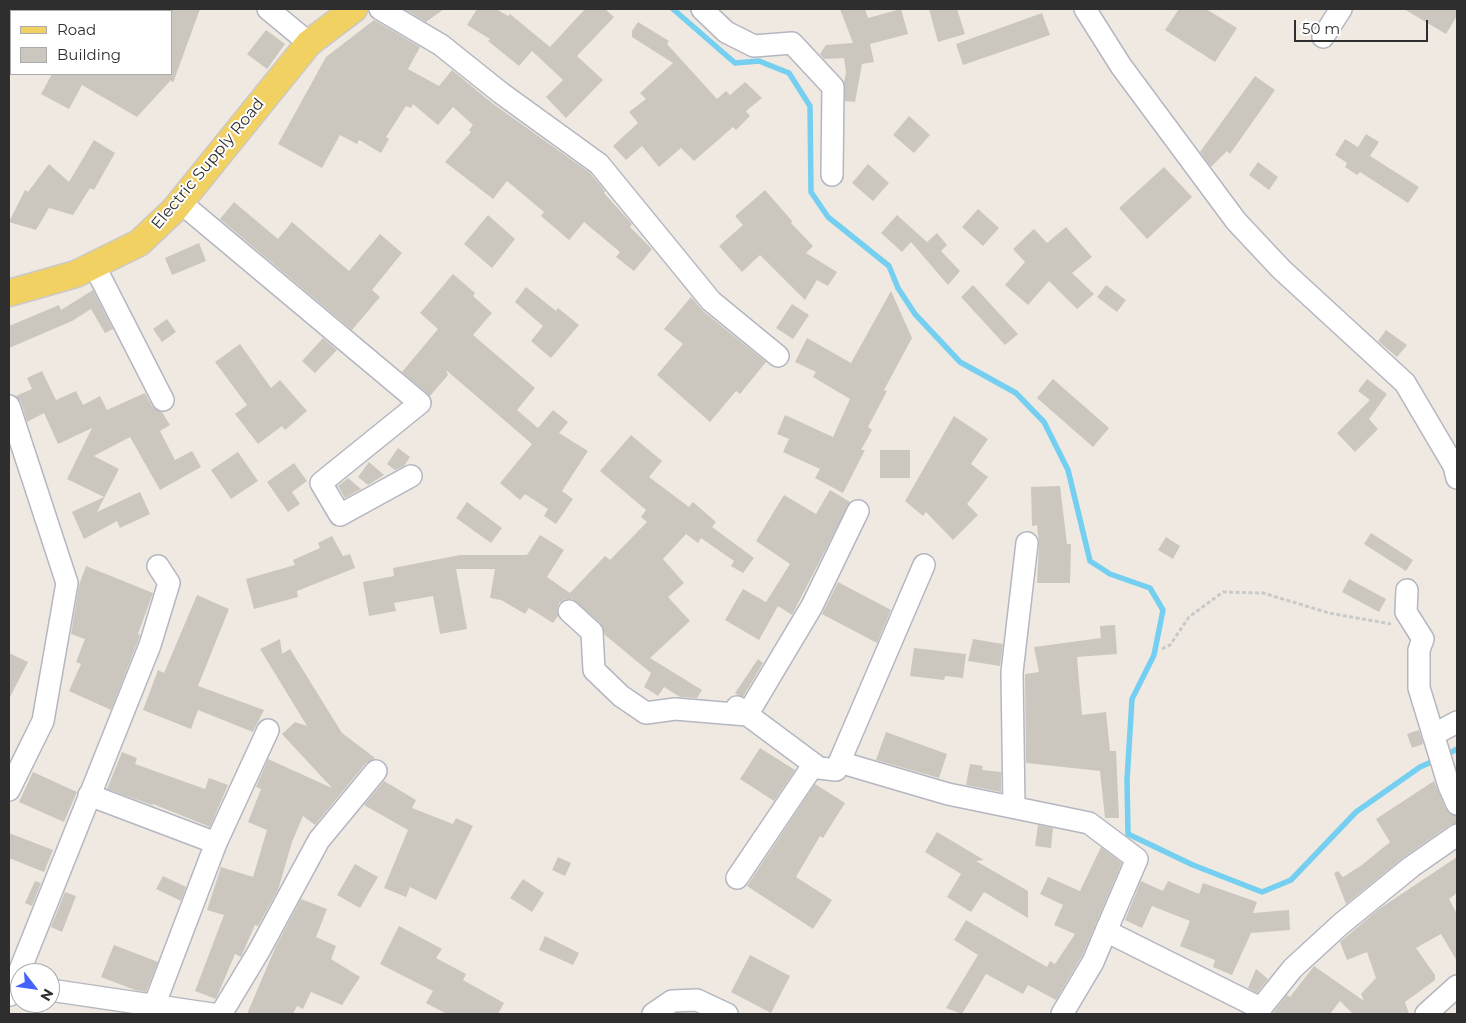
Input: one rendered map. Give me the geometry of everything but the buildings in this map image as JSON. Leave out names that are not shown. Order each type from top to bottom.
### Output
[{"type":"main road","name":"Electric Supply Road","points":[[9,293],[76,274],[139,243],[180,202],[309,43],[354,9]]},
{"type":"street","points":[[268,9],[309,43]]},
{"type":"street","points":[[380,9],[441,45],[501,92],[600,164],[711,301],[778,356]]},
{"type":"street","points":[[702,9],[726,32],[754,46],[792,43],[833,87],[832,175]]},
{"type":"street","points":[[1085,9],[1120,66],[1236,221],[1281,269],[1405,384],[1454,466],[1457,478]]},
{"type":"street","points":[[1323,37],[1341,9]]},
{"type":"street","points":[[180,202],[420,403],[321,483],[340,515],[411,476]]},
{"type":"street","points":[[94,265],[163,400]]},
{"type":"street","points":[[9,406],[67,583],[43,721],[9,790]]},
{"type":"street","points":[[739,709],[812,606],[858,511]]},
{"type":"street","points":[[1014,807],[1012,672],[1027,543]]},
{"type":"street","points":[[569,611],[592,632],[594,670],[621,696],[646,713],[675,709],[739,709],[819,768],[836,770],[924,565]]},
{"type":"street","points":[[25,963],[89,794],[150,645],[169,583],[158,566]]},
{"type":"street","points":[[1407,590],[1406,612],[1423,639],[1419,650],[1419,688],[1453,795]]},
{"type":"street","points":[[1433,735],[1457,722]]},
{"type":"street","points":[[154,1006],[216,843],[268,730]]},
{"type":"street","points":[[839,762],[948,794],[1089,823],[1137,859],[1094,962],[1062,1014]]},
{"type":"street","points":[[737,878],[814,764]]},
{"type":"street","points":[[221,1014],[260,951],[319,840],[376,771]]},
{"type":"street","points":[[89,794],[216,843]]},
{"type":"street","points":[[1106,931],[1258,1011],[1292,968],[1341,924],[1411,867],[1457,835]]},
{"type":"street","points":[[1426,1014],[1457,986]]},
{"type":"street","points":[[60,992],[212,1014]]},
{"type":"street","points":[[653,1014],[672,1001],[697,1000],[727,1014]]},
{"type":"path","points":[[1162,648],[1170,645],[1189,617],[1223,592],[1262,593],[1329,613],[1416,628]]},
{"type":"waterway","points":[[673,9],[735,63],[759,61],[789,73],[810,106],[811,192],[828,217],[889,266],[898,288],[915,314],[960,362],[1016,393],[1044,422],[1068,470],[1090,561],[1110,574],[1150,588],[1163,610],[1154,655],[1132,699],[1127,780],[1128,834],[1193,865],[1262,892],[1291,880],[1356,812],[1420,767],[1436,760]]},
{"type":"waterway","points":[[1444,756],[1457,749]]}]
